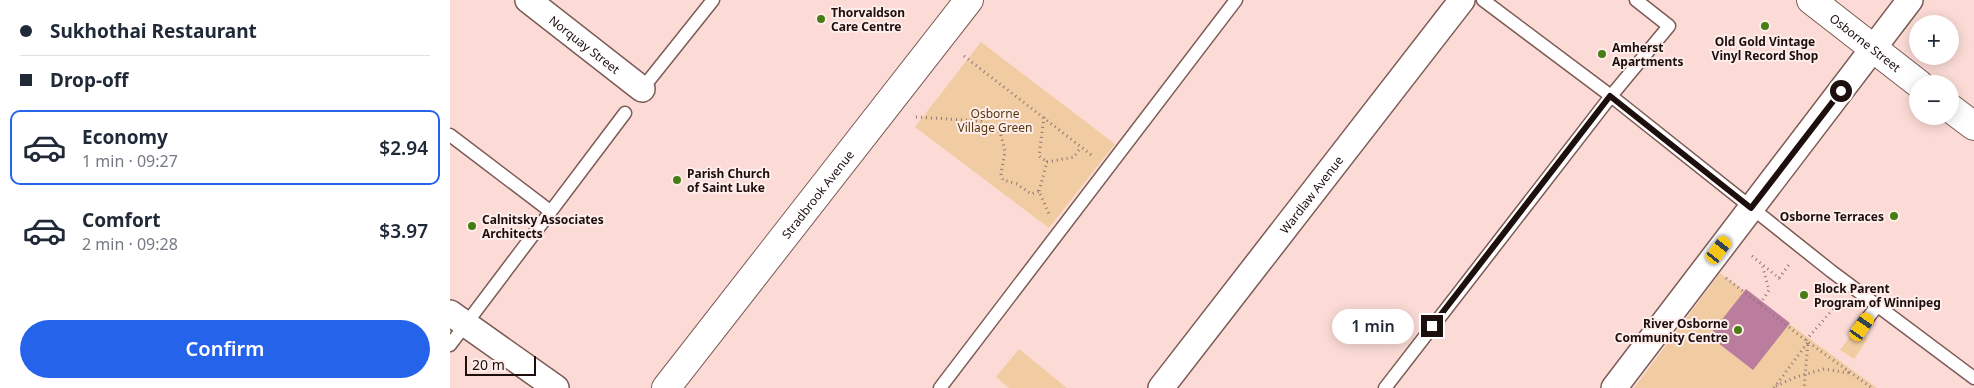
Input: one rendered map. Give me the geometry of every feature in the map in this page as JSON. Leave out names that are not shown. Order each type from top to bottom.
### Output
[{"type":"street","name":"Norquay Street","points":[[528,0],[642,89]]},
{"type":"street","name":"Stradbrook Avenue","points":[[666,388],[969,0]]},
{"type":"street","name":"Wardlaw Avenue","points":[[1161,388],[1462,0]]},
{"type":"street","name":"Osborne Street","points":[[1811,0],[1909,76]]},
{"type":"street","points":[[1614,388],[1910,0]]},
{"type":"street","points":[[1959,115],[1974,126]]},
{"type":"street","points":[[458,319],[556,388]]},
{"type":"lane","points":[[642,89],[713,0]]},
{"type":"lane","points":[[940,388],[1236,0]]},
{"type":"lane","points":[[1483,0],[1610,96],[1877,306],[1974,378]]},
{"type":"lane","points":[[1385,388],[1610,96],[1670,26],[1636,0]]},
{"type":"lane","points":[[450,345],[458,319],[550,211],[624,113]]},
{"type":"lane","points":[[450,134],[550,211]]},
{"type":"lane","points":[[1862,327],[1877,306]]},
{"type":"path","points":[[964,56],[1108,168]]},
{"type":"path","points":[[916,118],[981,121],[1000,132],[1005,151],[1001,174],[1004,180],[1017,184],[1031,194],[1039,190]]},
{"type":"path","points":[[1044,118],[1039,156],[1047,162],[1074,157],[1082,147]]},
{"type":"path","points":[[1047,162],[1039,190],[1049,214],[1062,228]]},
{"type":"path","points":[[1752,256],[1780,279]]},
{"type":"path","points":[[1708,264],[1807,341],[1872,388]]},
{"type":"path","points":[[1760,304],[1769,290],[1762,264]]},
{"type":"path","points":[[1775,387],[1807,341],[1852,286]]},
{"type":"path","points":[[1804,388],[1807,341]]},
{"type":"path","points":[[1775,387],[1805,374],[1824,369],[1851,373]]},
{"type":"green space","name":"Osborne Village Green","points":[[981,42],[1115,144],[1049,228],[915,127]]},
{"type":"green space","name":"River Osborne Community Centre","points":[[1720,273],[1877,388],[1634,388]]},
{"type":"green space","points":[[1854,331],[1868,338],[1854,359],[1840,350]]},
{"type":"green space","points":[[1019,349],[1067,388],[1009,388],[996,377]]},
{"type":"shaded area","points":[[1746,289],[1790,323],[1753,370],[1709,336]]},
{"type":"place","name":"Thorvaldson Care Centre","points":[[821,19]]},
{"type":"place","name":"Old Gold Vintage Vinyl Record Shop","points":[[1765,26]]},
{"type":"place","name":"Amherst Apartments","points":[[1602,54]]},
{"type":"place","name":"Parish Church of Saint Luke","points":[[677,180]]},
{"type":"place","name":"Osborne Terraces","points":[[1894,216]]},
{"type":"place","name":"Calnitsky Associates Architects","points":[[472,226]]},
{"type":"place","name":"Block Parent Program of Winnipeg","points":[[1804,295]]},
{"type":"place","name":"River Osborne Community Centre","points":[[1738,330]]},
{"type":"route","points":[[1432,326],[1610,96],[1751,208],[1841,91]]}]
